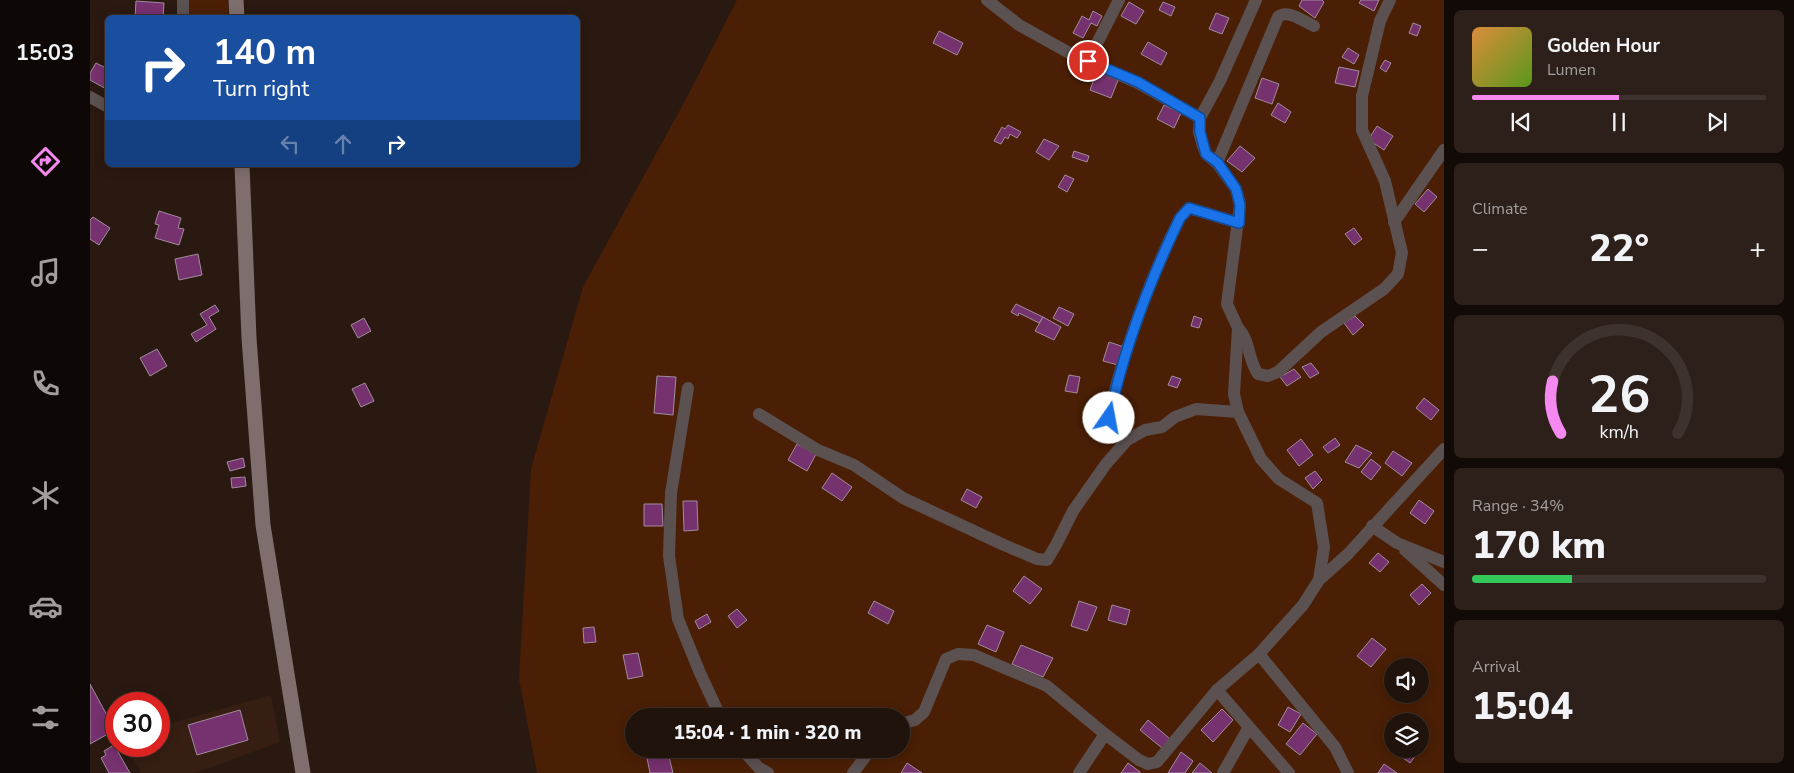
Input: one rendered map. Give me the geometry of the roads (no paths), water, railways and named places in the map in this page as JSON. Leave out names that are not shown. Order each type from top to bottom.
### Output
[{"type":"main road","points":[[236,0],[237,15]]},
{"type":"main road","points":[[242,167],[249,338],[263,525],[303,773]]},
{"type":"street","points":[[182,15],[183,0]]},
{"type":"street","points":[[987,0],[1019,25],[1074,55],[1138,82],[1200,118]]},
{"type":"street","points":[[1088,61],[1119,0]]},
{"type":"street","points":[[1256,0],[1220,81],[1200,118],[1200,132],[1206,154],[1218,163],[1236,189],[1240,205],[1227,304],[1238,328],[1244,335],[1252,365],[1258,374],[1268,376],[1278,372],[1321,332],[1384,289],[1398,274],[1402,253],[1385,181],[1362,130],[1362,96],[1380,21],[1390,0]]},
{"type":"street","points":[[1218,163],[1278,17],[1282,14],[1288,14],[1314,26]]},
{"type":"street","points":[[90,97],[105,105]]},
{"type":"street","points":[[1394,222],[1444,150]]},
{"type":"street","points":[[1127,440],[1110,430],[1109,418],[1116,385],[1131,338],[1180,218],[1189,208],[1239,223]]},
{"type":"street","points":[[1238,328],[1234,394],[1238,412],[1261,459],[1279,479],[1316,503],[1324,547],[1319,580]]},
{"type":"street","points":[[688,388],[671,493],[669,556],[678,619],[716,708]]},
{"type":"street","points":[[759,414],[818,450],[854,465],[903,498],[1004,545],[1037,559],[1047,560],[1073,511],[1106,464],[1127,440],[1145,430],[1162,427],[1175,417],[1196,410],[1238,412]]},
{"type":"street","points":[[910,721],[915,720],[924,712],[946,659],[958,654],[974,655],[1047,686],[1105,734],[1143,762],[1152,764],[1157,762],[1217,690],[1259,654],[1303,606],[1319,580],[1348,554],[1444,448]]},
{"type":"street","points":[[1372,526],[1397,543],[1444,585]]},
{"type":"street","points":[[1397,543],[1444,562]]},
{"type":"street","points":[[1259,654],[1335,747],[1348,773]]},
{"type":"street","points":[[1217,690],[1289,773]]},
{"type":"street","points":[[1223,773],[1249,727]]},
{"type":"street","points":[[1079,773],[1105,734]]},
{"type":"street","points":[[750,758],[759,768],[768,773]]},
{"type":"street","points":[[853,773],[864,758]]}]
